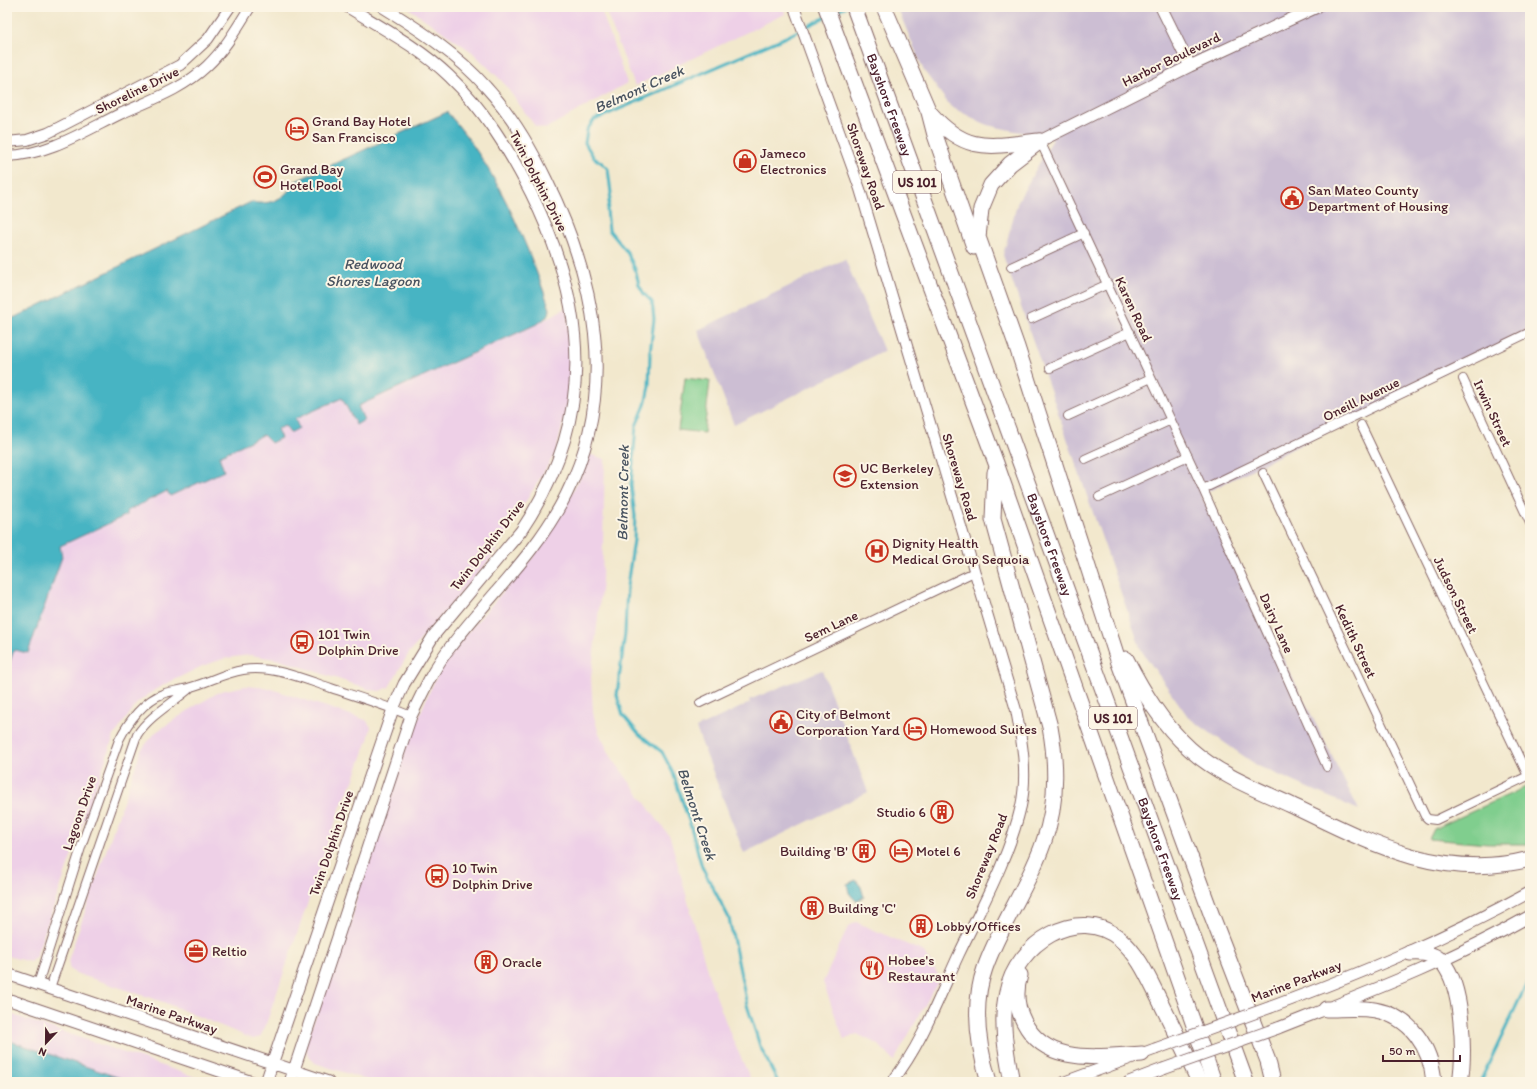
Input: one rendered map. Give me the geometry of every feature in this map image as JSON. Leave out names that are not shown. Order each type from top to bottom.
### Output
[{"type":"highway","points":[[884,7],[929,112],[935,135],[990,292],[1017,347]]},
{"type":"highway","name":"Bayshore Freeway","points":[[854,8],[1246,1082]]},
{"type":"highway","name":"Bayshore Freeway","points":[[828,13],[996,463],[1214,1082]]},
{"type":"highway","points":[[929,112],[952,134],[977,145],[998,146],[1040,141]]},
{"type":"highway","points":[[1040,141],[1010,164],[991,185],[983,203],[978,223],[978,237],[1017,347],[1121,670],[1212,916],[1268,1061],[1273,1082]]},
{"type":"highway","points":[[989,1082],[979,1035],[978,1005],[981,984],[990,956],[1044,843],[1051,810],[1054,776],[1053,744],[1050,727],[993,519],[996,463]]},
{"type":"highway","points":[[1107,623],[1142,689],[1164,721],[1189,748],[1214,767],[1230,776],[1363,839],[1400,854],[1437,863],[1458,865],[1504,864],[1530,860]]},
{"type":"highway","points":[[1012,1082],[1005,1034],[1006,997],[1014,972],[1032,947],[1050,934],[1063,928],[1077,925],[1101,929],[1120,938],[1130,949],[1150,980],[1199,1082]]},
{"type":"highway","points":[[1032,947],[1023,965],[1017,992],[1017,1004],[1020,1016],[1035,1038],[1057,1053],[1071,1056],[1149,1052]]},
{"type":"highway","points":[[1410,953],[1428,954],[1442,962],[1450,978],[1461,1018],[1463,1060],[1460,1082]]},
{"type":"highway","points":[[1326,1009],[1375,1010],[1390,1014],[1402,1021],[1415,1031],[1423,1043],[1433,1070],[1434,1082]]},
{"type":"highway","points":[[1268,1061],[1280,1082]]},
{"type":"main road","name":"Twin Dolphin Drive","points":[[266,1082],[393,709],[404,684],[434,635],[521,531],[547,488],[562,452],[570,419],[575,385],[576,351],[574,320],[566,281],[554,243],[517,165],[494,127],[448,75],[419,52],[348,7]]},
{"type":"main road","name":"Twin Dolphin Drive","points":[[290,1082],[411,716],[425,688],[450,647],[537,542],[566,494],[581,458],[590,423],[595,387],[596,350],[594,317],[585,276],[572,236],[534,156],[510,116],[487,87],[458,60],[426,35],[383,7]]},
{"type":"main road","points":[[1161,7],[1190,66]]},
{"type":"main road","name":"Harbor Boulevard","points":[[1040,141],[1190,66],[1316,7]]},
{"type":"main road","name":"Marine Parkway","points":[[1065,1082],[1271,1007],[1410,953],[1456,931],[1530,892]]},
{"type":"main road","points":[[1129,1082],[1278,1028],[1442,962],[1530,916]]},
{"type":"main road","name":"Marine Parkway","points":[[7,974],[328,1082]]},
{"type":"main road","points":[[7,999],[252,1082]]},
{"type":"street","name":"Shoreline Drive","points":[[7,142],[27,140],[48,133],[180,65],[208,39],[230,7]]},
{"type":"street","name":"Shoreline Drive","points":[[7,156],[29,153],[55,145],[183,85],[207,67],[220,53],[250,7]]},
{"type":"street","name":"Shoreway Road","points":[[794,7],[860,189],[1016,710],[1022,739],[1024,770],[1021,805],[1012,837],[1000,868],[920,1037],[904,1066],[892,1082]]},
{"type":"street","name":"Karen Road","points":[[1040,141],[1203,489]]},
{"type":"street","points":[[1011,267],[1084,233]]},
{"type":"street","points":[[1031,319],[1108,284]]},
{"type":"street","points":[[1050,368],[1130,332]]},
{"type":"street","name":"Oneill Avenue","points":[[1203,489],[1530,332]]},
{"type":"street","points":[[1068,416],[1151,378]]},
{"type":"street","name":"Irwin Street","points":[[1462,379],[1530,523]]},
{"type":"street","points":[[1085,459],[1171,420]]},
{"type":"street","name":"Judson Street","points":[[1361,425],[1529,775]]},
{"type":"street","points":[[1099,498],[1188,456]]},
{"type":"street","name":"Kedith Street","points":[[1263,473],[1423,813],[1428,820],[1436,820],[1529,775]]},
{"type":"street","name":"Dairy Lane","points":[[1203,489],[1327,767]]},
{"type":"street","name":"Sem Lane","points":[[700,703],[974,572]]},
{"type":"street","name":"Lagoon Drive","points":[[38,984],[83,841],[119,740],[138,712],[150,702],[163,694],[191,687],[217,676],[244,669],[266,669],[296,677],[411,716]]},
{"type":"street","name":"Lagoon Drive","points":[[50,988],[137,735],[143,725],[191,687]]},
{"type":"shaded area","points":[[407,7],[600,7],[627,83],[545,129],[535,126],[502,81],[472,52]]},
{"type":"shaded area","points":[[604,7],[783,7],[785,14],[635,86]]},
{"type":"shaded area","points":[[897,7],[1530,7],[1530,329],[1201,495],[1359,810],[1258,766],[1189,718],[1141,650],[1003,255],[1018,201],[1053,139],[987,125],[951,107],[924,71]]},
{"type":"shaded area","points":[[845,259],[884,351],[734,425],[698,330]]},
{"type":"shaded area","points":[[567,307],[572,374],[568,402],[556,452],[492,557],[409,653],[389,687],[380,691],[371,690],[281,660],[250,655],[226,658],[202,666],[156,689],[137,703],[114,736],[36,956],[30,962],[7,956],[7,670],[14,650],[28,653],[60,546],[127,515],[127,511],[168,491],[170,495],[224,470],[218,456],[263,435],[271,443],[277,429],[285,426],[289,433],[295,419],[342,397],[356,425],[358,406],[539,323]]},
{"type":"shaded area","points":[[588,454],[605,459],[602,582],[591,678],[593,713],[598,731],[612,758],[670,837],[709,977],[731,1036],[752,1082],[373,1082],[315,1063],[307,1053],[306,1042],[350,927],[359,887],[406,748],[428,695],[439,671],[468,632],[534,556],[558,519],[580,478]]},
{"type":"shaded area","points":[[822,670],[868,792],[744,853],[696,728],[750,703],[749,700]]},
{"type":"shaded area","points":[[245,686],[268,688],[366,720],[371,727],[354,779],[341,806],[265,1027],[260,1037],[253,1039],[163,1002],[75,973],[69,968],[69,958],[141,750],[156,732],[195,706],[221,691]]},
{"type":"shaded area","points":[[856,922],[924,952],[940,978],[894,1061],[879,1045],[857,1034],[844,1040],[823,982],[848,927]]},
{"type":"shaded area","points":[[7,1013],[210,1082],[7,1082]]},
{"type":"green space","points":[[685,378],[710,381],[704,433],[678,430]]},
{"type":"green space","points":[[1530,785],[1530,844],[1488,844],[1429,839],[1434,829]]},
{"type":"water","name":"Redwood Shores Lagoon","points":[[447,112],[481,157],[508,205],[520,230],[540,282],[550,309],[549,315],[539,323],[358,406],[364,420],[356,425],[342,398],[295,419],[299,428],[290,433],[285,426],[277,429],[281,438],[271,443],[263,435],[219,456],[224,471],[170,496],[167,491],[127,511],[127,515],[60,546],[62,557],[28,653],[14,650],[7,670],[7,321],[251,202],[264,203],[276,200],[287,193],[294,182]]},
{"type":"water","name":"Grand Bay Hotel Pool","points":[[273,169],[276,176],[257,185],[254,178]]},
{"type":"water","points":[[856,880],[861,887],[864,897],[856,901],[849,893],[847,884]]},
{"type":"water","points":[[7,1041],[13,1042],[132,1082],[7,1082]]},
{"type":"waterway","name":"Belmont Creek","points":[[832,13],[845,7]]},
{"type":"waterway","name":"Belmont Creek","points":[[778,1082],[760,1046],[747,1005],[729,918],[702,867],[691,827],[673,773],[662,752],[639,734],[623,715],[617,695],[625,633],[627,586],[634,540],[635,516],[631,485],[636,426],[645,405],[649,386],[650,353],[654,319],[652,302],[644,294],[639,285],[635,269],[627,252],[609,230],[607,210],[611,193],[608,169],[594,158],[585,143],[587,130],[594,120],[786,37],[826,17]]},
{"type":"waterway","points":[[1480,1082],[1530,977]]},
{"type":"place","name":"Grand Bay Hotel San Francisco","points":[[297,129]]},
{"type":"place","name":"Jameco Electronics","points":[[745,161]]},
{"type":"place","name":"Grand Bay Hotel Pool","points":[[265,177]]},
{"type":"place","name":"San Mateo County Department of Housing","points":[[1292,198]]},
{"type":"place","name":"UC Berkeley Extension","points":[[845,476]]},
{"type":"place","name":"Dignity Health Medical Group Sequoia","points":[[877,551]]},
{"type":"place","name":"101 Twin Dolphin Drive","points":[[302,642]]},
{"type":"place","name":"City of Belmont Corporation Yard","points":[[781,722]]},
{"type":"place","name":"Homewood Suites","points":[[915,729]]},
{"type":"place","name":"Studio 6","points":[[942,812]]},
{"type":"place","name":"Building 'B'","points":[[864,851]]},
{"type":"place","name":"Motel 6","points":[[901,851]]},
{"type":"place","name":"10 Twin Dolphin Drive","points":[[437,876]]},
{"type":"place","name":"Building 'C'","points":[[812,908]]},
{"type":"place","name":"Lobby/Offices","points":[[921,926]]},
{"type":"place","name":"Reltio","points":[[196,951]]},
{"type":"place","name":"Oracle","points":[[486,962]]},
{"type":"place","name":"Hobee's Restaurant","points":[[872,968]]}]
